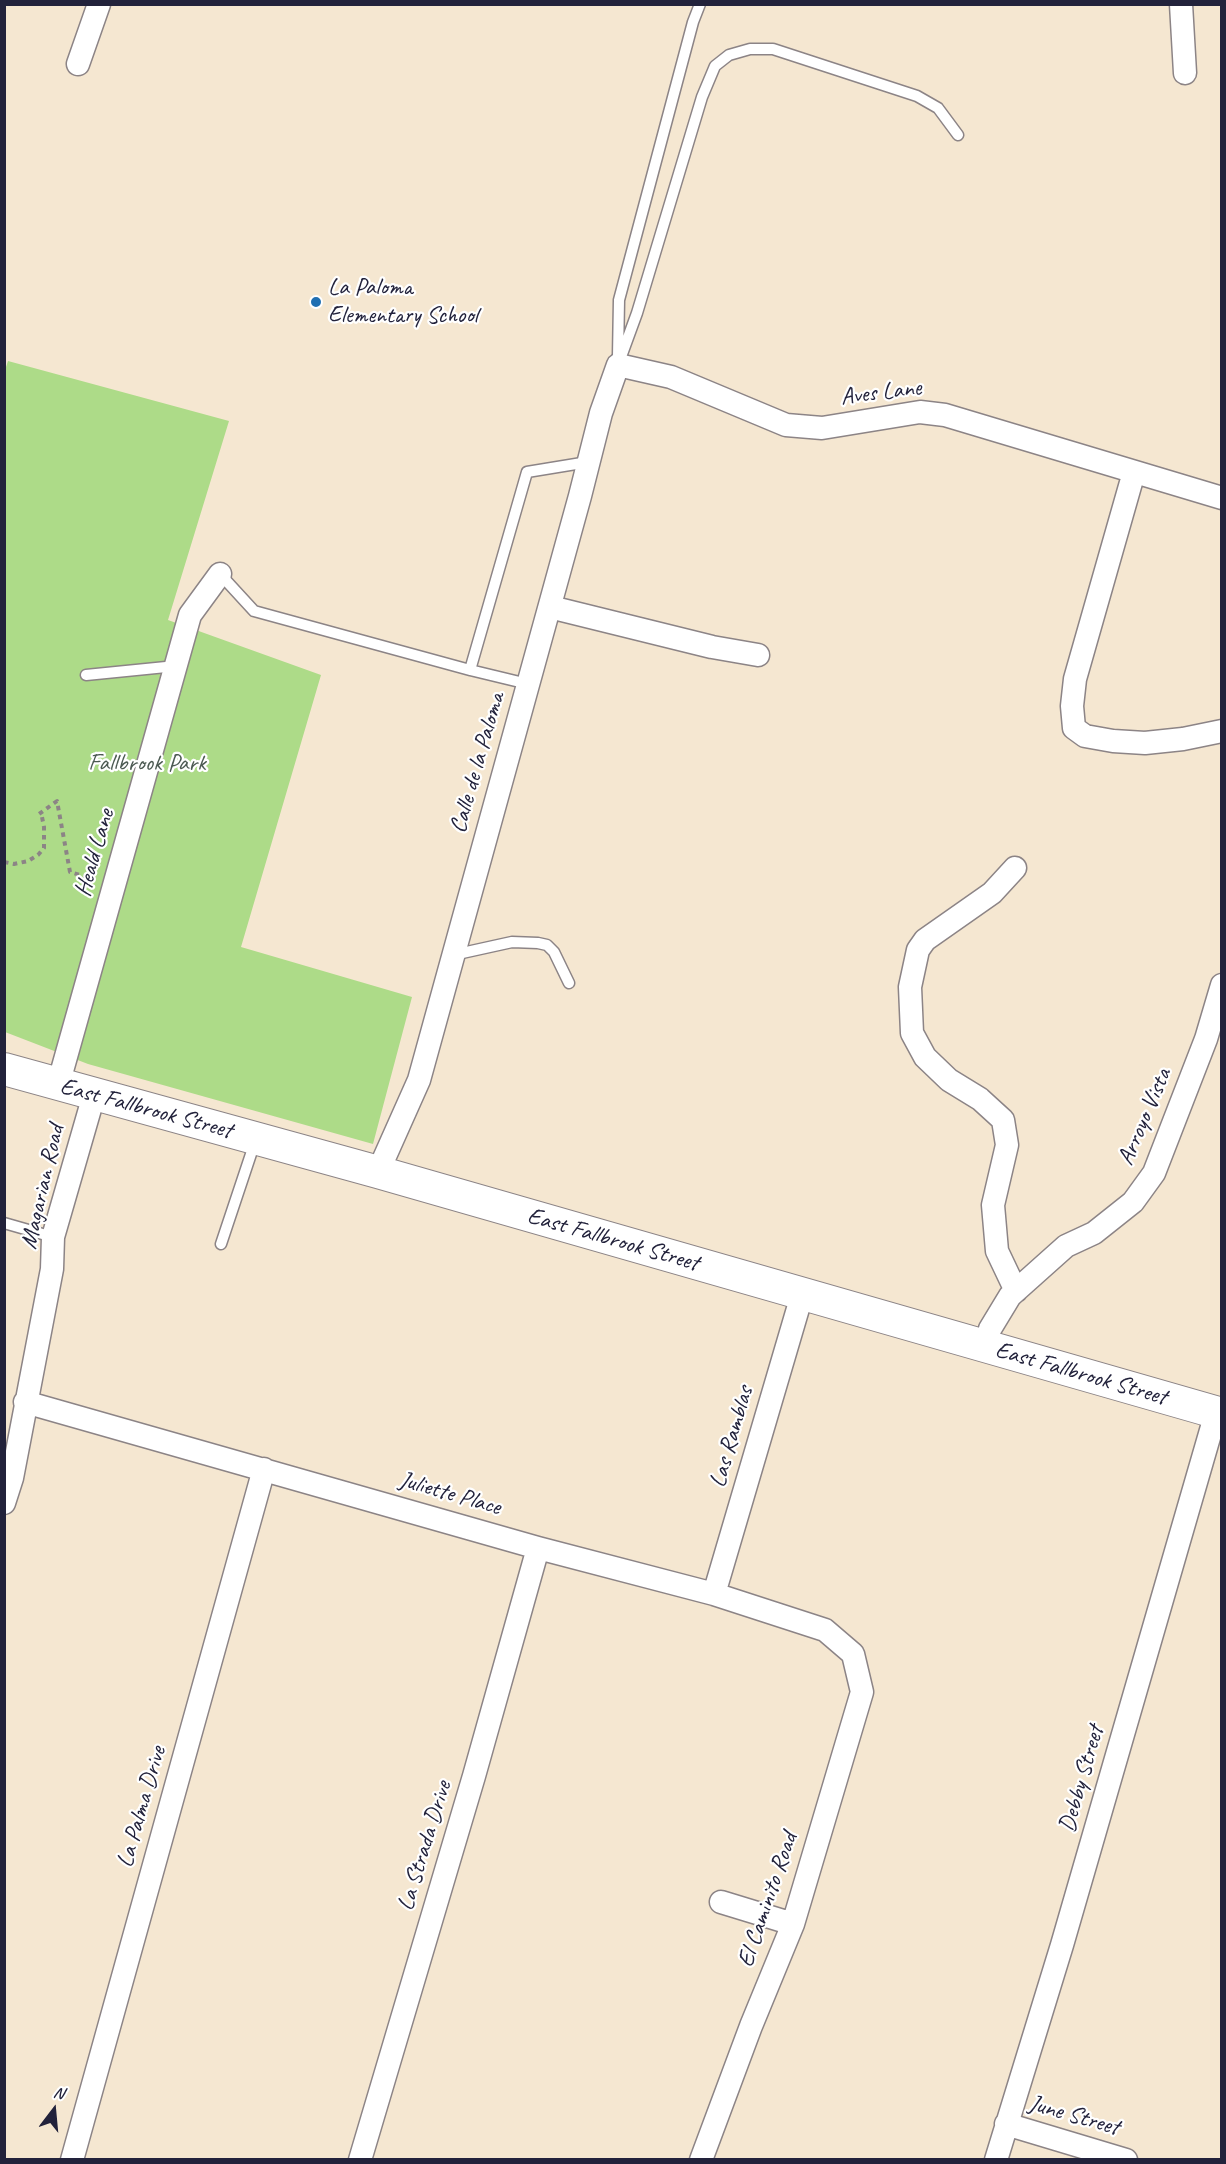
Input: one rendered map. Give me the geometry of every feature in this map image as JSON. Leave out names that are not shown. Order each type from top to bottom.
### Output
[{"type":"main road","name":"East Fallbrook Street","points":[[4,1069],[378,1172],[1219,1414]]},
{"type":"street","points":[[78,64],[99,4]]},
{"type":"street","points":[[1180,4],[1185,73]]},
{"type":"street","name":"Calle de la Paloma","points":[[378,1172],[419,1080],[601,413],[618,365]]},
{"type":"street","name":"Aves Lane","points":[[618,365],[671,377],[786,425],[822,428],[920,412],[945,415],[1221,498]]},
{"type":"street","points":[[1134,472],[1075,678],[1072,706],[1074,728],[1085,736],[1145,743],[1183,739],[1221,731]]},
{"type":"street","name":"Heald Lane","points":[[58,1085],[190,615],[219,574]]},
{"type":"street","points":[[550,606],[712,647],[758,655]]},
{"type":"street","points":[[1015,868],[992,893],[925,940],[918,950],[910,987],[912,1033],[925,1058],[949,1080],[980,1099],[1003,1120],[1006,1146],[993,1205],[997,1251],[1016,1291]]},
{"type":"street","name":"Arroyo Vista","points":[[985,1346],[990,1329],[1010,1296],[1066,1246],[1094,1233],[1133,1202],[1154,1173],[1206,1039],[1221,985]]},
{"type":"street","name":"Magarian Road","points":[[4,1503],[12,1478],[52,1269],[54,1237],[94,1095]]},
{"type":"street","name":"Las Ramblas","points":[[714,1594],[802,1295]]},
{"type":"street","name":"Juliette Place","points":[[25,1402],[538,1548],[714,1594],[825,1630],[853,1654]]},
{"type":"street","name":"Debby Street","points":[[996,2160],[1219,1414]]},
{"type":"street","name":"La Palma Drive","points":[[72,2160],[264,1469]]},
{"type":"street","name":"La Strada Drive","points":[[360,2160],[474,1776],[538,1548]]},
{"type":"street","name":"El Caminito Road","points":[[701,2160],[751,2026],[793,1924],[862,1692],[853,1654]]},
{"type":"street","points":[[721,1902],[793,1924]]},
{"type":"street","name":"June Street","points":[[1006,2124],[1126,2160]]},
{"type":"lane","points":[[618,365],[619,300],[693,22],[700,4]]},
{"type":"lane","points":[[618,365],[637,313],[702,97],[715,66],[729,55],[750,50],[773,49],[916,96],[938,108],[958,135]]},
{"type":"lane","points":[[470,670],[527,472],[588,462]]},
{"type":"lane","points":[[219,574],[254,611],[528,684]]},
{"type":"lane","points":[[86,675],[177,666]]},
{"type":"lane","points":[[453,956],[512,942],[547,945],[554,952],[569,983]]},
{"type":"lane","points":[[221,1244],[256,1139]]},
{"type":"lane","points":[[4,1223],[54,1237]]},
{"type":"path","points":[[4,862],[14,864],[28,861],[38,855],[44,848],[44,827],[39,814],[57,801],[70,872],[114,884]]},
{"type":"green space","name":"Fallbrook Park","points":[[8,361],[229,421],[168,620],[321,675],[241,947],[412,997],[373,1144],[88,1064],[5,1032],[4,373]]},
{"type":"place","name":"La Paloma Elementary School","points":[[316,302]]}]
